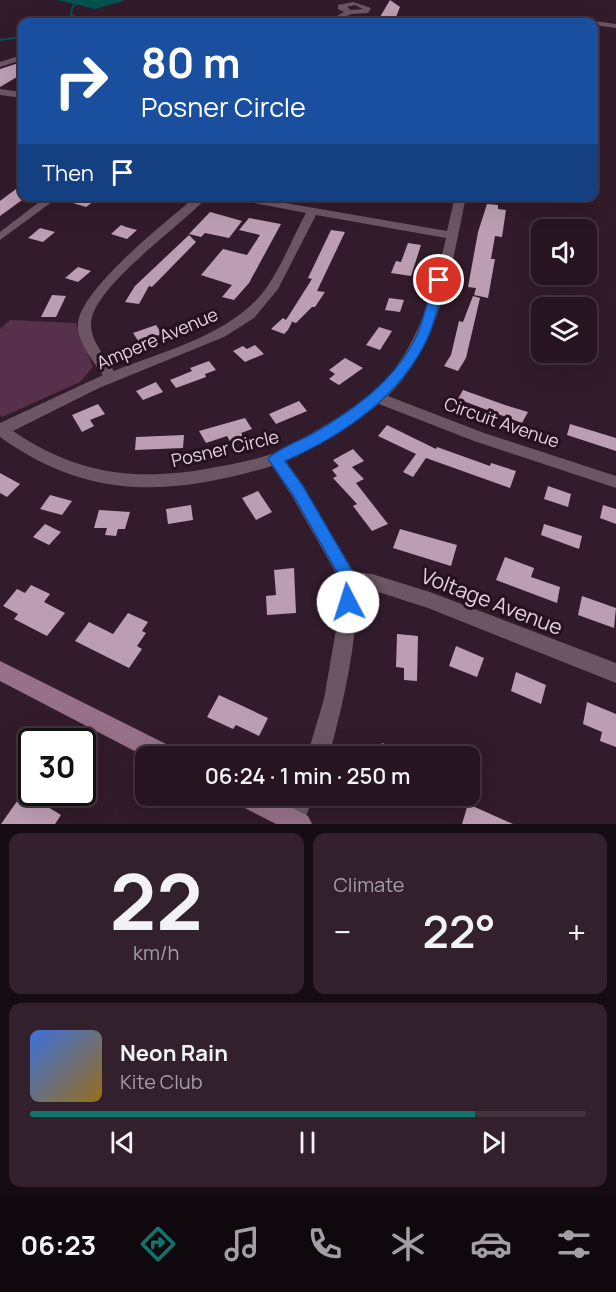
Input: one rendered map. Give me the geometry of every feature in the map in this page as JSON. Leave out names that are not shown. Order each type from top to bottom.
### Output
[{"type":"main road","points":[[0,671],[146,746]]},
{"type":"main road","points":[[265,806],[296,822]]},
{"type":"street","points":[[337,18],[350,12],[367,9],[356,2],[340,7],[350,12]]},
{"type":"street","points":[[598,24],[616,26]]},
{"type":"street","points":[[0,65],[18,58]]},
{"type":"street","points":[[0,92],[18,94]]},
{"type":"street","points":[[0,237],[48,201]]},
{"type":"street","points":[[111,378],[86,334],[84,324],[86,311],[103,287],[198,201]]},
{"type":"street","points":[[251,201],[451,235]]},
{"type":"street","name":"Posner Circle","points":[[0,429],[28,448],[63,466],[93,475],[131,482],[157,483],[186,480],[276,459],[298,449],[346,421],[377,398],[395,379],[422,337],[460,201]]},
{"type":"street","name":"Ampere Avenue","points":[[0,429],[111,378],[219,334],[249,315],[272,289],[312,212]]},
{"type":"street","name":"Circuit Avenue","points":[[377,398],[479,437],[616,482]]},
{"type":"street","points":[[276,459],[298,491],[349,579],[346,624],[334,699],[321,746]]},
{"type":"street","name":"Voltage Avenue","points":[[349,579],[372,582],[430,600],[616,673]]},
{"type":"street","points":[[296,822],[300,806]]},
{"type":"shaded area","points":[[57,0],[123,0],[124,1],[95,9]]},
{"type":"shaded area","points":[[10,320],[76,323],[93,367],[80,382],[2,417],[0,415],[0,329]]},
{"type":"building","points":[[390,0],[400,7],[396,18],[379,18]]},
{"type":"building","points":[[18,63],[18,76],[0,87],[0,69]]},
{"type":"building","points":[[18,190],[18,201],[21,201],[0,216],[0,201]]},
{"type":"building","points":[[66,201],[94,201],[86,207]]},
{"type":"building","points":[[487,204],[498,205],[498,209],[506,210],[502,237],[495,236],[491,259],[495,259],[488,298],[474,295],[476,288],[468,287],[478,232]]},
{"type":"building","points":[[210,212],[242,221],[229,238],[205,233],[201,237],[189,234]]},
{"type":"building","points":[[249,218],[281,224],[249,283],[234,300],[222,297],[232,285],[201,275],[223,249],[247,255],[260,235],[239,230]]},
{"type":"building","points":[[121,225],[137,230],[127,239],[111,234]]},
{"type":"building","points":[[40,228],[55,232],[43,242],[28,238]]},
{"type":"building","points":[[331,230],[345,232],[317,291],[325,292],[315,307],[312,307],[296,323],[290,321],[292,322],[284,334],[271,329],[283,318],[286,320],[312,279],[308,278]]},
{"type":"building","points":[[189,235],[196,242],[152,287],[149,286],[139,304],[125,302],[135,286]]},
{"type":"building","points":[[408,243],[421,245],[411,276],[391,273],[396,261],[401,262]]},
{"type":"building","points":[[78,267],[91,271],[78,282],[65,278]]},
{"type":"building","points":[[52,295],[66,296],[56,317],[41,317]]},
{"type":"building","points":[[473,296],[480,298],[466,358],[458,371],[444,366],[451,355],[459,321],[463,322]]},
{"type":"building","points":[[389,298],[404,300],[400,312],[385,310]]},
{"type":"building","points":[[156,325],[162,334],[139,342],[133,333]]},
{"type":"building","points":[[379,327],[392,331],[380,350],[366,345]]},
{"type":"building","points":[[255,345],[264,354],[245,362],[233,351],[243,346],[247,349]]},
{"type":"building","points":[[345,358],[363,368],[339,385],[329,379],[335,374],[329,370]]},
{"type":"building","points":[[209,361],[216,370],[205,374],[206,377],[176,388],[170,380],[192,371],[190,368]]},
{"type":"building","points":[[156,382],[163,392],[143,400],[136,391]]},
{"type":"building","points":[[463,390],[528,412],[522,423],[458,399]]},
{"type":"building","points":[[299,401],[307,411],[276,424],[269,414]]},
{"type":"building","points":[[98,404],[105,414],[90,420],[94,426],[82,432],[72,415]]},
{"type":"building","points":[[245,418],[252,429],[241,433],[243,436],[230,441],[227,436],[206,443],[199,431]]},
{"type":"building","points":[[570,424],[616,438],[616,451],[567,435]]},
{"type":"building","points":[[387,425],[436,449],[437,447],[490,466],[491,463],[516,471],[510,488],[426,458],[413,477],[403,472],[416,454],[378,436]]},
{"type":"building","points":[[184,435],[183,448],[135,450],[136,437]]},
{"type":"building","points":[[353,449],[364,461],[352,467],[364,479],[356,483],[388,524],[372,531],[353,506],[357,504],[333,478],[337,476],[332,470],[339,466],[333,460]]},
{"type":"building","points":[[0,473],[20,484],[7,497],[0,493]]},
{"type":"building","points":[[548,486],[571,494],[568,507],[544,499]]},
{"type":"building","points":[[258,491],[272,512],[256,520],[242,498]]},
{"type":"building","points":[[50,495],[72,501],[62,515],[40,509]]},
{"type":"building","points":[[191,505],[193,520],[168,524],[166,509]]},
{"type":"building","points":[[603,505],[616,509],[616,524],[600,518]]},
{"type":"building","points":[[99,510],[130,512],[125,529],[118,529],[116,536],[105,535],[107,528],[94,528]]},
{"type":"building","points":[[45,524],[61,532],[49,545],[33,537]]},
{"type":"building","points":[[544,524],[582,536],[579,549],[541,535]]},
{"type":"building","points":[[400,529],[457,545],[451,566],[393,548]]},
{"type":"building","points":[[505,557],[534,568],[531,577],[560,587],[557,603],[496,580]]},
{"type":"building","points":[[294,568],[296,613],[267,615],[266,596],[276,595],[274,570]]},
{"type":"building","points":[[31,585],[50,594],[44,602],[65,613],[47,636],[14,619],[18,614],[3,606],[17,589],[25,593]]},
{"type":"building","points":[[582,596],[616,608],[614,628],[578,615]]},
{"type":"building","points":[[128,613],[148,622],[142,631],[146,633],[137,646],[142,649],[129,668],[75,641],[89,622],[113,634]]},
{"type":"building","points":[[397,634],[418,636],[417,681],[404,680],[404,668],[396,667]]},
{"type":"building","points":[[456,646],[484,658],[477,677],[449,666]]},
{"type":"building","points":[[516,672],[546,685],[541,704],[511,691]]},
{"type":"building","points":[[219,695],[268,718],[259,736],[236,725],[233,729],[207,717]]},
{"type":"building","points":[[587,702],[616,714],[616,747],[600,741],[602,732],[583,724]]},
{"type":"building","points":[[18,800],[18,806],[46,806],[61,815],[55,824],[1,824]]},
{"type":"building","points":[[467,806],[472,806],[513,824],[462,824]]},
{"type":"waterway","points":[[77,18],[71,15],[72,8],[79,0]]},
{"type":"waterway","points":[[0,40],[18,38]]},
{"type":"route","points":[[348,602],[349,579],[298,491],[276,459],[298,449],[357,414],[395,379],[422,337],[439,280]]}]
